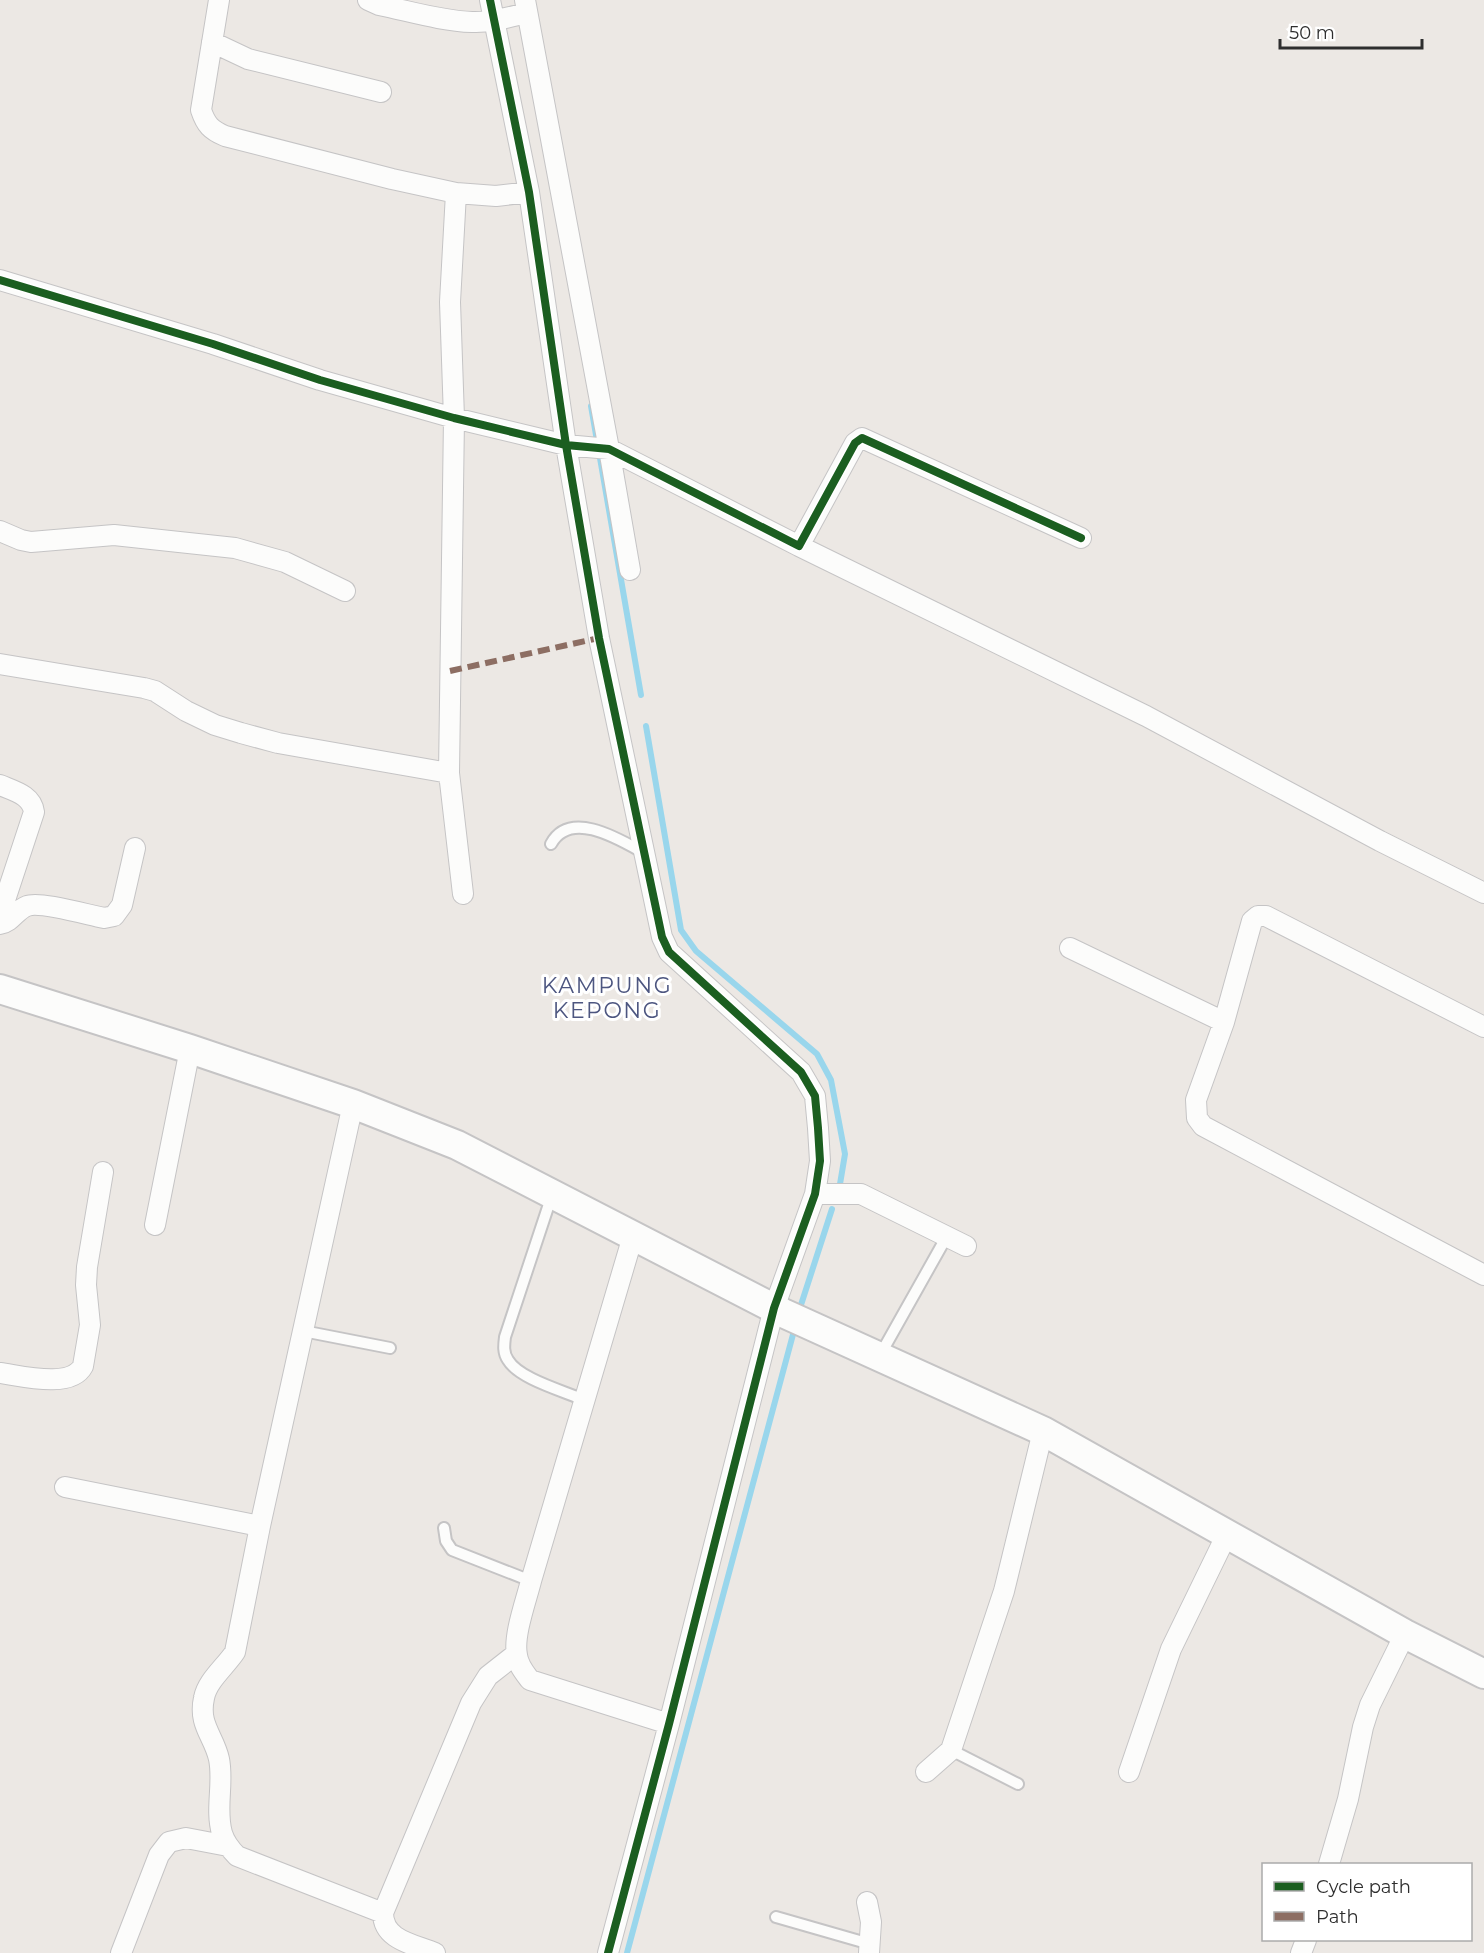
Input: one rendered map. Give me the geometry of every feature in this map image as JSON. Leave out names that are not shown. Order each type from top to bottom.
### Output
[{"type":"main road","points":[[0,989],[190,1048],[353,1104],[458,1145],[778,1311],[1043,1431],[1405,1634],[1484,1674]]},
{"type":"street","points":[[219,0],[201,110],[206,124],[212,130],[225,136],[456,193],[496,196],[529,192]]},
{"type":"street","points":[[368,0],[379,5],[451,20],[473,22],[495,20],[526,9],[630,570]]},
{"type":"street","points":[[490,0],[529,192],[599,639],[664,945],[801,1072],[815,1096],[820,1161],[815,1194],[778,1311],[608,1953]]},
{"type":"street","points":[[212,42],[248,59],[381,92]]},
{"type":"street","points":[[456,193],[450,302],[454,418],[449,773],[464,894]]},
{"type":"street","points":[[0,280],[213,344],[320,380],[454,418],[569,445],[606,449],[1146,716],[1380,842],[1484,893]]},
{"type":"street","points":[[799,546],[855,443],[862,438],[1081,538]]},
{"type":"street","points":[[0,531],[31,542],[114,535],[235,548],[285,562],[345,591]]},
{"type":"street","points":[[0,664],[155,691],[186,711],[215,725],[278,743],[449,773]]},
{"type":"street","points":[[0,785],[26,797],[33,805],[34,812],[0,915]]},
{"type":"street","points":[[0,924],[7,923],[23,908],[35,904],[104,918],[114,916],[122,905],[135,848]]},
{"type":"street","points":[[1484,1027],[1262,915],[1255,917],[1252,921],[1224,1022],[1196,1100],[1197,1118],[1203,1126],[1484,1275]]},
{"type":"street","points":[[1070,948],[1224,1022]]},
{"type":"street","points":[[155,1225],[190,1048]]},
{"type":"street","points":[[353,1104],[260,1526],[235,1652],[224,1668],[211,1680],[204,1697],[203,1718],[220,1765],[219,1815],[222,1831],[228,1846],[237,1856],[383,1913]]},
{"type":"street","points":[[0,1373],[43,1379],[63,1379],[81,1371],[90,1325],[86,1285],[87,1267],[103,1172]]},
{"type":"street","points":[[815,1194],[861,1194],[966,1246]]},
{"type":"street","points":[[633,1236],[531,1581],[516,1654],[521,1670],[530,1680],[669,1724]]},
{"type":"street","points":[[926,1772],[951,1750],[1004,1591],[1043,1431]]},
{"type":"street","points":[[65,1487],[260,1526]]},
{"type":"street","points":[[1129,1772],[1171,1649],[1227,1534]]},
{"type":"street","points":[[1329,1863],[1348,1798],[1370,1705],[1405,1634]]},
{"type":"street","points":[[435,1953],[391,1935],[383,1924],[383,1913],[471,1703],[488,1676],[516,1654]]},
{"type":"street","points":[[121,1953],[159,1854],[169,1842],[186,1838],[228,1846]]},
{"type":"street","points":[[867,1902],[871,1923],[869,1949]]},
{"type":"lane","points":[[551,844],[556,834],[564,829],[577,827],[606,834],[644,854]]},
{"type":"lane","points":[[552,1195],[503,1348],[507,1359],[523,1374],[584,1400]]},
{"type":"lane","points":[[879,1357],[947,1236]]},
{"type":"lane","points":[[303,1331],[390,1348]]},
{"type":"lane","points":[[444,1528],[446,1540],[452,1550],[531,1581]]},
{"type":"lane","points":[[951,1750],[1018,1784]]},
{"type":"lane","points":[[776,1917],[869,1949]]},
{"type":"waterway","points":[[591,406],[641,695]]},
{"type":"waterway","points":[[646,726],[681,930],[696,951],[817,1054],[831,1080],[845,1154],[839,1190]]},
{"type":"waterway","points":[[799,1311],[832,1209]]},
{"type":"waterway","points":[[627,1953],[795,1327]]},
{"type":"marked path","points":[[450,671],[599,638]]},
{"type":"cycle path","points":[[490,0],[529,192],[566,445],[599,638],[662,937],[669,952],[801,1072],[815,1096],[820,1161],[815,1194],[774,1308],[669,1724],[608,1953]]},
{"type":"cycle path","points":[[0,280],[213,344],[320,380],[454,418],[566,445],[609,449],[799,546],[855,443],[862,438],[1081,538]]},
{"type":"district","name":"KAMPUNG KEPONG","points":[[607,998]]}]
